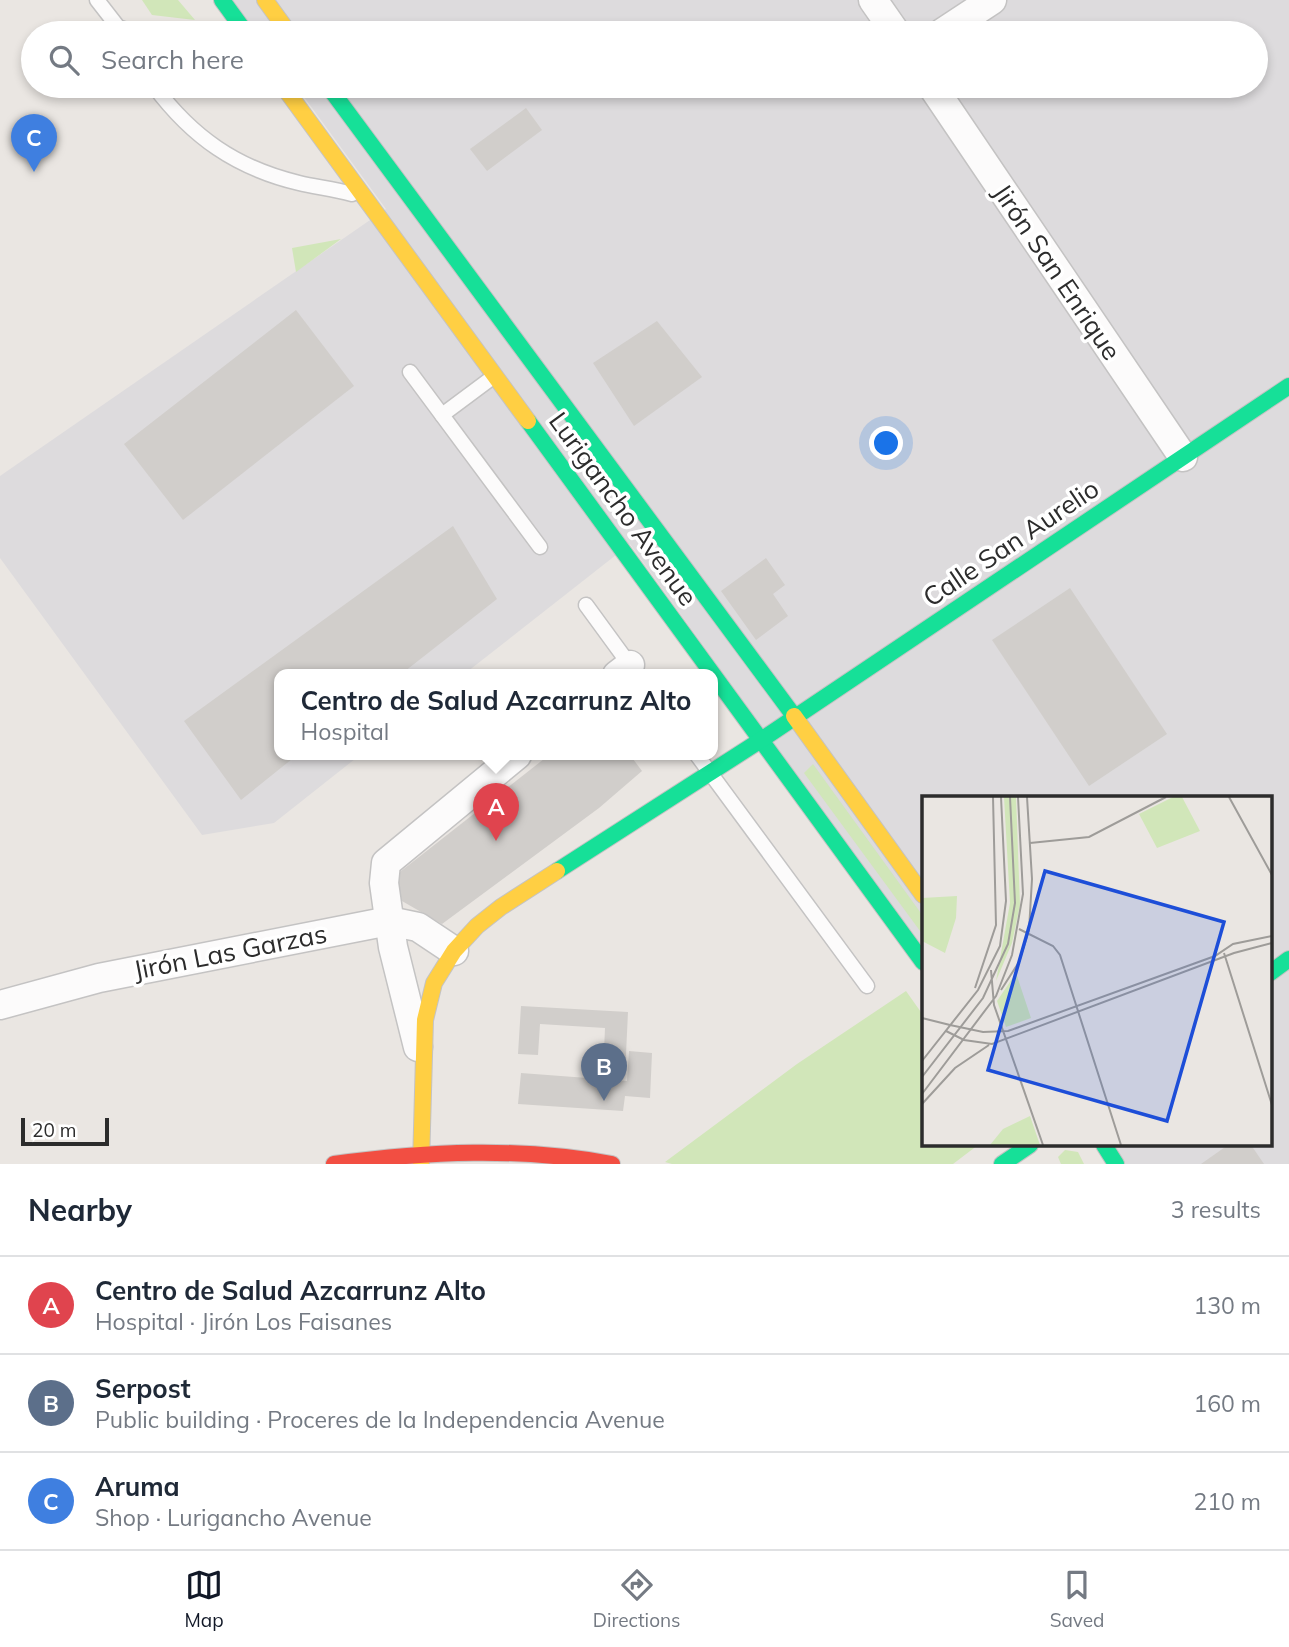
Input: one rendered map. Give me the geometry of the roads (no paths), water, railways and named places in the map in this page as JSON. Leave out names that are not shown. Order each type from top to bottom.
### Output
[{"type":"main road","points":[[222,0],[237,21]]},
{"type":"main road","points":[[265,0],[280,21]]},
{"type":"main road","name":"Lurigancho Avenue","points":[[292,98],[709,669]]},
{"type":"main road","name":"Lurigancho Avenue","points":[[337,98],[795,716],[922,894]]},
{"type":"main road","name":"Calle San Aurelio","points":[[422,1159],[425,1020],[435,983],[454,951],[477,926],[502,907],[761,740],[1289,386]]},
{"type":"main road","name":"Lurigancho Avenue","points":[[718,681],[922,961]]},
{"type":"main road","points":[[1272,972],[1289,959]]},
{"type":"main road","points":[[1002,1164],[1029,1146]]},
{"type":"main road","points":[[1105,1146],[1116,1164]]},
{"type":"main road","points":[[334,1164],[384,1156],[422,1159],[491,1150],[590,1159],[612,1164]]},
{"type":"street","points":[[873,0],[888,21]]},
{"type":"street","points":[[960,21],[992,0]]},
{"type":"street","name":"Jirón San Enrique","points":[[940,98],[1183,457]]},
{"type":"street","points":[[424,1070],[403,992],[389,921],[384,869],[389,859],[511,760]]},
{"type":"street","name":"Jirón Las Garzas","points":[[0,1005],[99,978],[389,921],[418,927],[454,951]]},
{"type":"lane","points":[[97,0],[113,21]]},
{"type":"lane","points":[[165,98],[197,135],[232,158],[301,184],[361,196]]},
{"type":"lane","points":[[410,372],[540,547]]},
{"type":"lane","points":[[442,415],[494,376]]},
{"type":"lane","points":[[586,605],[627,669]]},
{"type":"lane","points":[[701,760],[867,986]]},
{"type":"place","name":"Aruma","points":[[34,172]]},
{"type":"place","name":"Centro de Salud Azcarrunz Alto","points":[[496,841]]},
{"type":"place","name":"Serpost","points":[[604,1101]]}]
